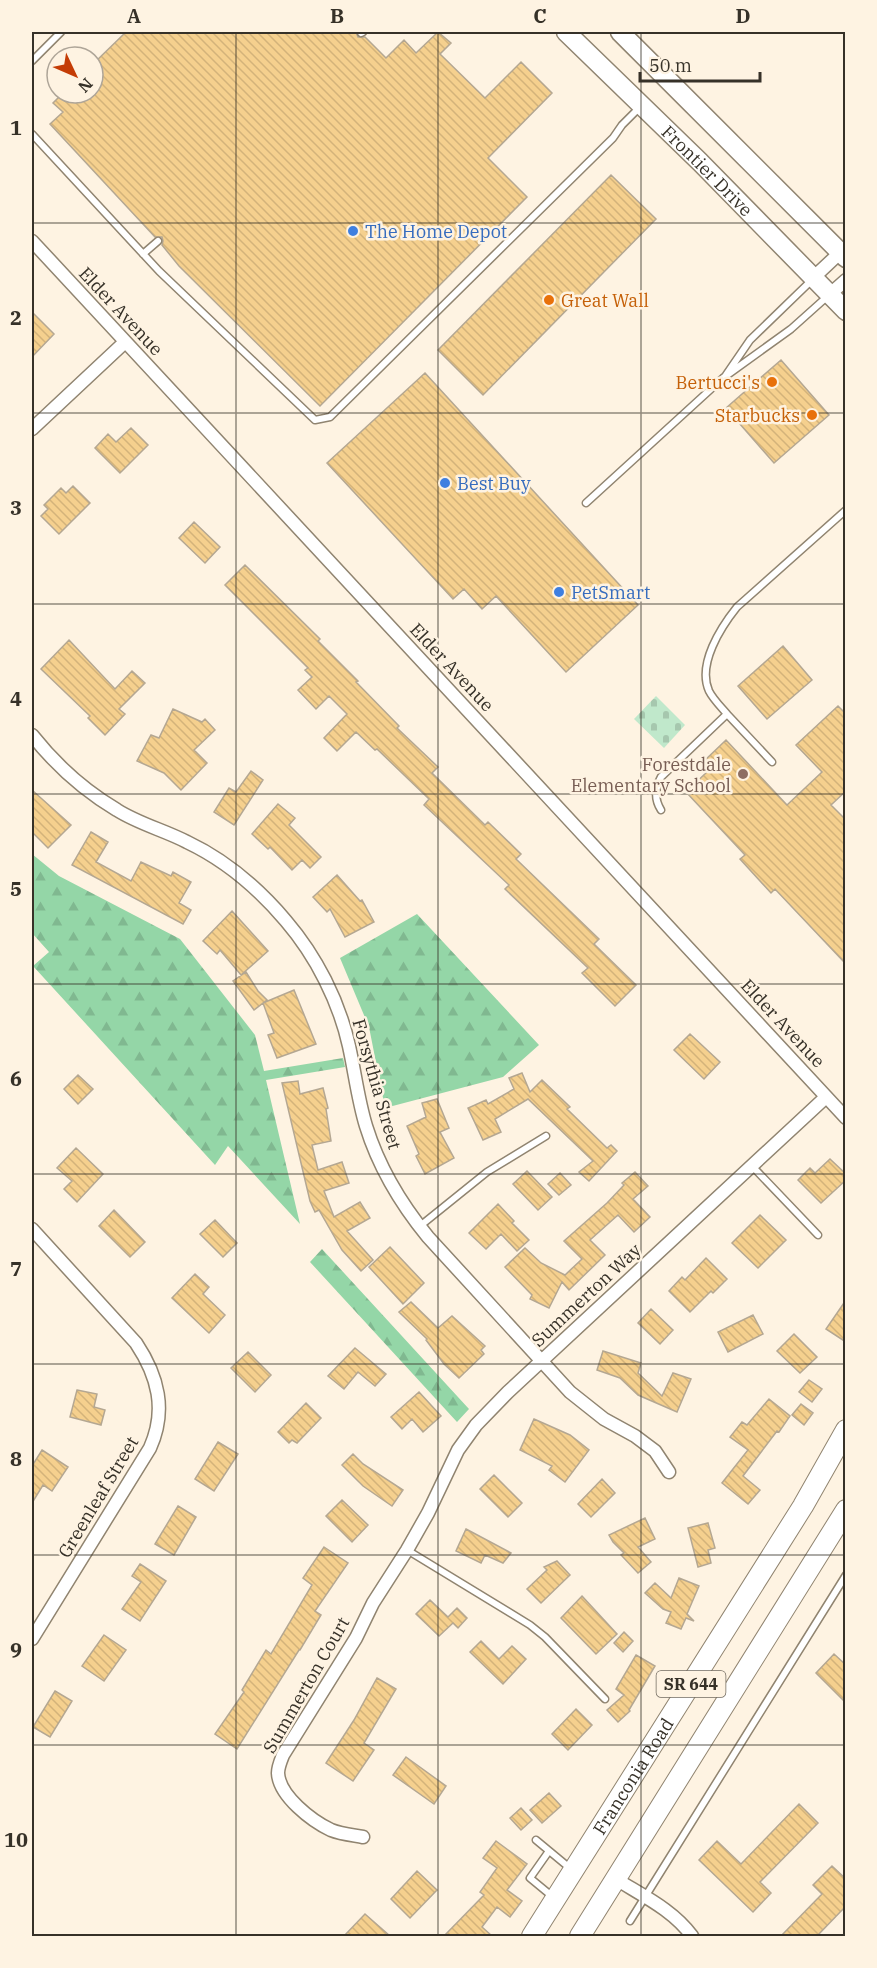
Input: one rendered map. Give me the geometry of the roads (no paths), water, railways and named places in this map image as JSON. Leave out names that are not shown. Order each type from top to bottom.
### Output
[{"type":"main road","name":"Frontier Drive","points":[[566,32],[642,105],[846,311]]},
{"type":"main road","name":"Frontier Drive","points":[[620,32],[844,252]]},
{"type":"main road","name":"Franconia Road","points":[[541,1933],[556,1899],[803,1506],[846,1430]]},
{"type":"main road","name":"SR 644","points":[[580,1936],[843,1519]]},
{"type":"street","name":"Elder Avenue","points":[[32,241],[846,1118]]},
{"type":"street","points":[[813,278],[844,252]]},
{"type":"street","points":[[829,295],[846,280]]},
{"type":"street","points":[[32,429],[125,342]]},
{"type":"street","name":"Forsythia Street","points":[[32,735],[73,778],[104,802],[218,859],[256,889],[286,920],[314,960],[335,1002],[348,1043],[366,1127],[394,1190],[419,1227],[585,1405],[655,1451],[669,1472]]},
{"type":"street","name":"Summerton Way","points":[[407,1550],[462,1443],[476,1425],[826,1097]]},
{"type":"street","name":"Greenleaf Street","points":[[32,1229],[136,1343],[154,1377],[160,1398],[159,1420],[150,1448],[32,1639]]},
{"type":"street","name":"Summerton Court","points":[[363,1837],[329,1829],[300,1808],[287,1796],[280,1783],[278,1771],[283,1755],[356,1638],[373,1603],[407,1550]]},
{"type":"street","points":[[616,1879],[677,1919],[692,1936]]},
{"type":"lane","points":[[32,62],[61,32]]},
{"type":"lane","points":[[32,134],[143,254],[315,420],[330,417],[613,138],[622,125],[642,105]]},
{"type":"lane","points":[[143,254],[158,241]]},
{"type":"lane","points":[[723,378],[750,340],[813,278]]},
{"type":"lane","points":[[586,503],[723,378],[791,329],[829,295]]},
{"type":"lane","points":[[772,762],[708,690],[706,680],[709,657],[726,621],[737,607],[846,510]]},
{"type":"lane","points":[[661,810],[658,806],[656,790],[661,777],[727,714]]},
{"type":"lane","points":[[419,1227],[488,1172],[546,1136]]},
{"type":"lane","points":[[752,1166],[818,1235]]},
{"type":"lane","points":[[407,1550],[530,1625],[545,1637],[605,1699]]},
{"type":"lane","points":[[630,1921],[846,1575]]},
{"type":"lane","points":[[536,1840],[573,1871]]},
{"type":"lane","points":[[549,1851],[530,1878],[556,1899]]},
{"type":"place","name":"The Home Depot","points":[[353,231]]},
{"type":"place","name":"Great Wall","points":[[549,300]]},
{"type":"place","name":"Bertucci's","points":[[772,382]]},
{"type":"place","name":"Starbucks","points":[[812,415]]},
{"type":"place","name":"Best Buy","points":[[445,483]]},
{"type":"place","name":"PetSmart","points":[[559,592]]},
{"type":"place","name":"Forestdale Elementary School","points":[[743,774]]}]
